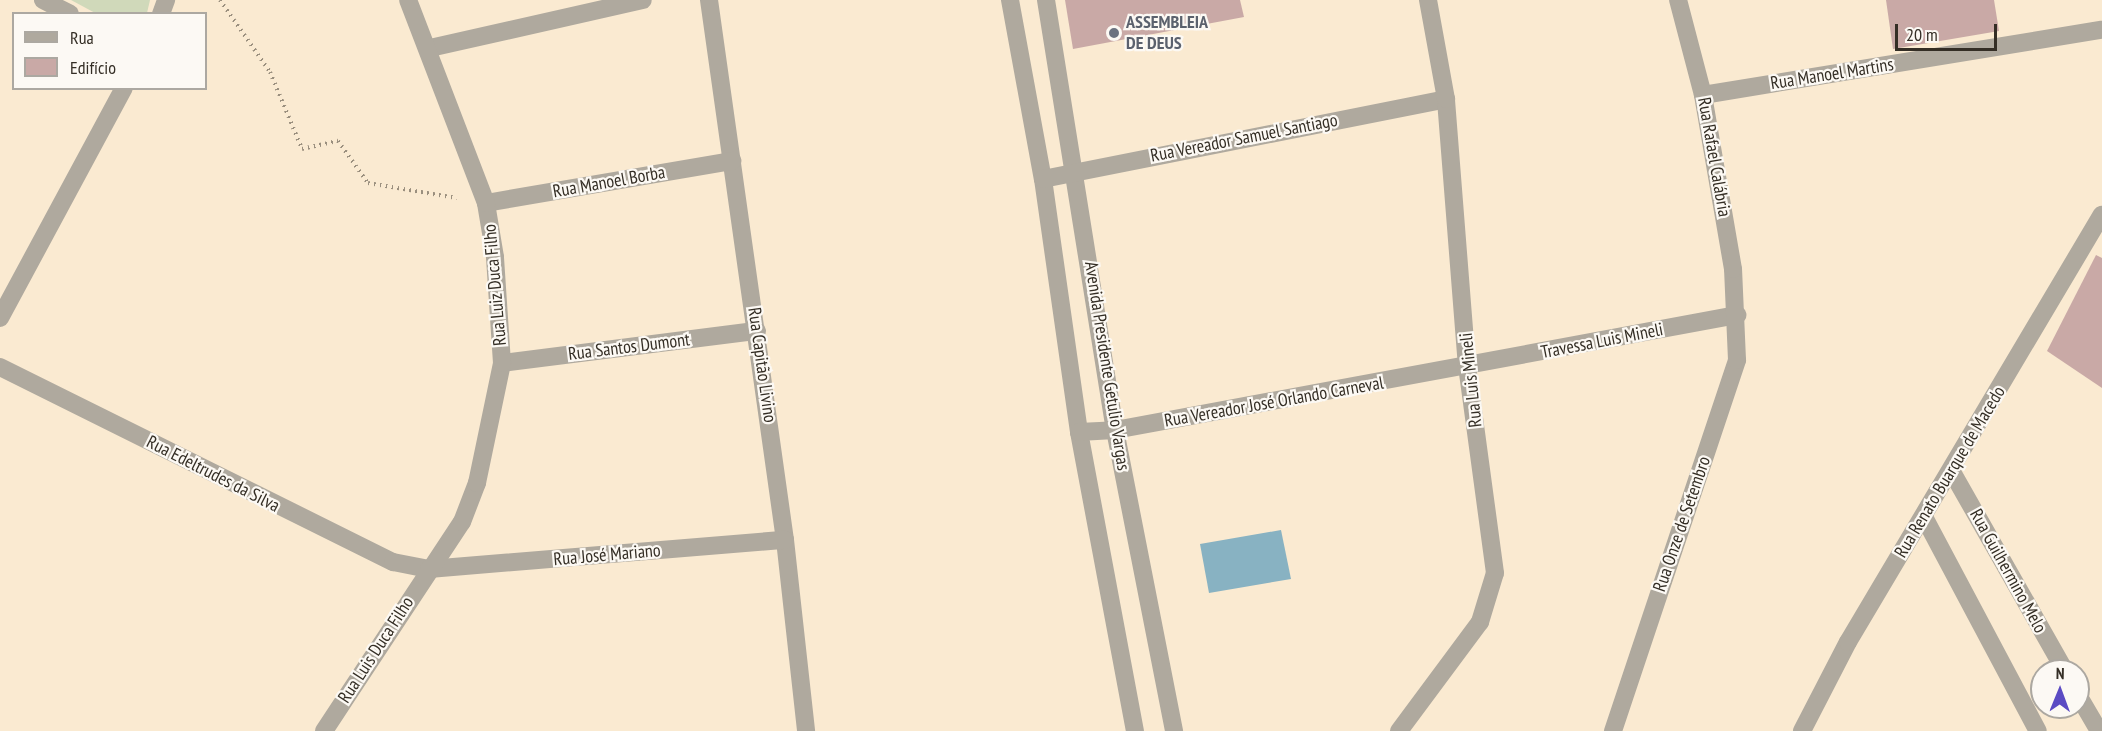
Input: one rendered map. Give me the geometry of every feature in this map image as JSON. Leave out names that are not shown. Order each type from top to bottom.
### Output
[{"type":"street","points":[[43,0],[66,12]]},
{"type":"street","name":"Rua Luiz Duca Filho","points":[[408,0],[430,48],[486,203],[495,257],[502,363],[477,483],[462,522],[429,569]]},
{"type":"street","points":[[430,48],[643,0]]},
{"type":"street","name":"Rua Capitão Livino","points":[[710,0],[786,540],[806,731]]},
{"type":"street","name":"Avenida Presidente Getulio Vargas","points":[[1010,0],[1043,179],[1079,432],[1135,731]]},
{"type":"street","name":"Avenida Presidente Getulio Vargas","points":[[1046,0],[1077,170],[1115,430],[1174,731]]},
{"type":"street","name":"Rua Luis Mineli","points":[[1399,731],[1480,622],[1494,588],[1495,561],[1467,367],[1446,99],[1428,0]]},
{"type":"street","name":"Rua Rafael Calábria","points":[[1678,0],[1703,95],[1737,315]]},
{"type":"street","name":"Rua Manoel Martins","points":[[1703,95],[2102,30]]},
{"type":"street","points":[[0,318],[123,90]]},
{"type":"street","name":"Rua Vereador Samuel Santiago","points":[[1043,179],[1077,170],[1446,99]]},
{"type":"street","name":"Rua Manoel Borba","points":[[486,203],[732,161]]},
{"type":"street","name":"Rua Renato Buarque de Macedo","points":[[1802,731],[1814,700],[1952,472],[2102,215]]},
{"type":"street","name":"Travessa Luis Mineli","points":[[1467,367],[1737,315]]},
{"type":"street","name":"Rua Onze de Setembro","points":[[1613,731],[1737,360],[1737,315]]},
{"type":"street","name":"Rua Santos Dumont","points":[[502,363],[757,331]]},
{"type":"street","name":"Rua Edeltrudes da Silva","points":[[0,367],[379,557],[429,569]]},
{"type":"street","name":"Rua Vereador José Orlando Carneval","points":[[1079,432],[1115,430],[1467,367]]},
{"type":"street","name":"Rua Guilhermino Melo","points":[[1952,472],[2058,659]]},
{"type":"street","points":[[1924,517],[2038,731]]},
{"type":"street","name":"Rua José Mariano","points":[[429,569],[786,540]]},
{"type":"street","name":"Rua Luis Duca Filho","points":[[324,731],[429,569]]},
{"type":"street","points":[[2090,716],[2098,731]]},
{"type":"path","points":[[220,0],[270,72],[302,149],[339,141],[368,183],[486,203]]},
{"type":"green space","points":[[71,0],[150,0],[147,12],[93,12]]},
{"type":"water","points":[[1281,530],[1291,579],[1209,593],[1200,544]]},
{"type":"building","name":"ASSEMBLEIA DE DEUS","points":[[1065,0],[1240,0],[1244,17],[1073,49]]},
{"type":"building","points":[[1886,0],[1994,0],[1999,31],[1893,49]]},
{"type":"building","points":[[2096,255],[2102,258],[2102,388],[2047,351]]},
{"type":"place","name":"ASSEMBLEIA DE DEUS","points":[[1114,33]]}]
